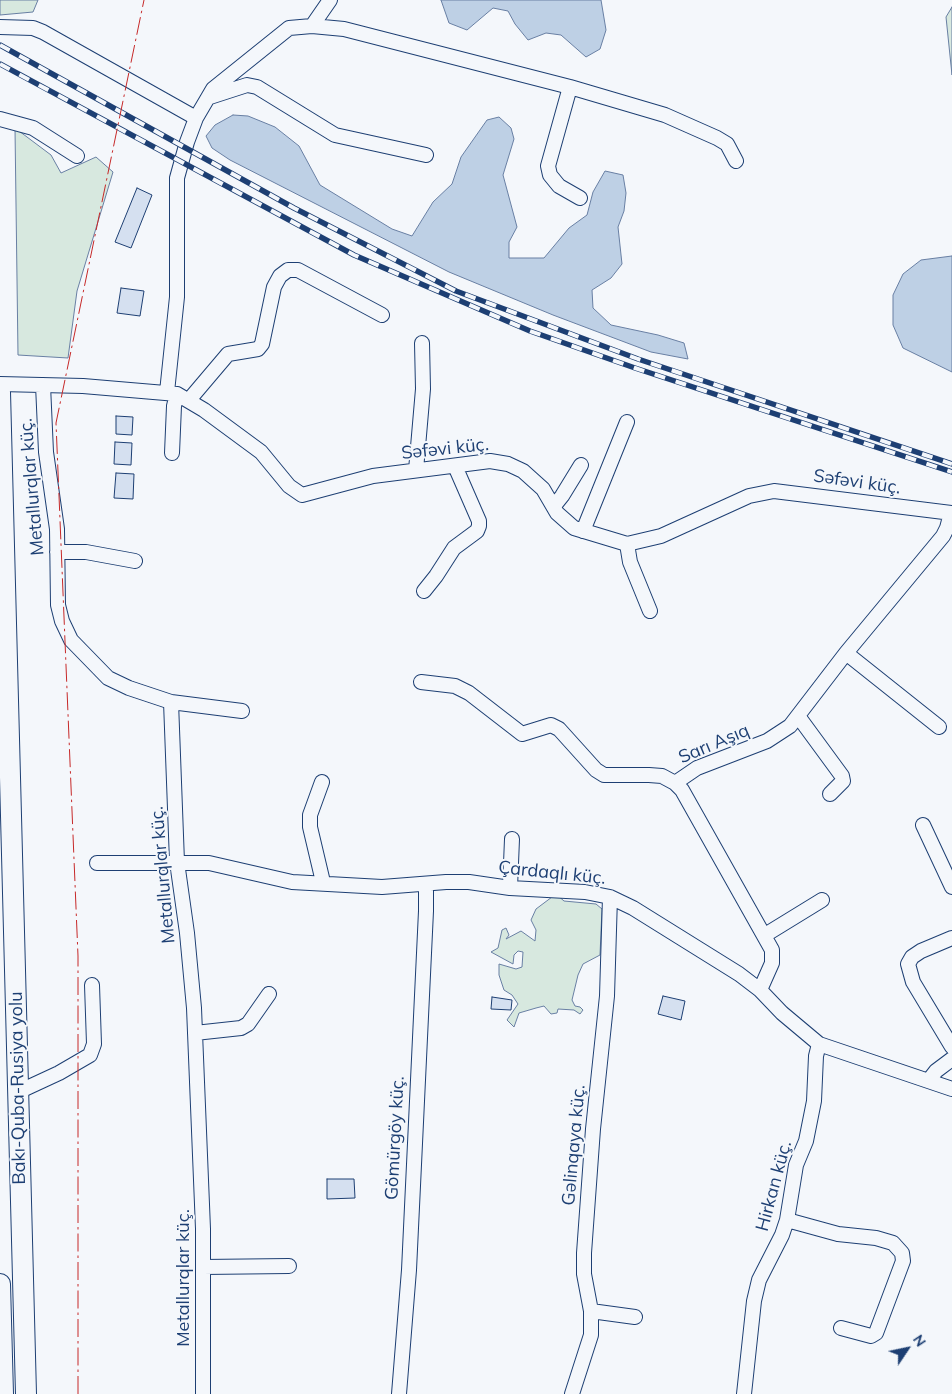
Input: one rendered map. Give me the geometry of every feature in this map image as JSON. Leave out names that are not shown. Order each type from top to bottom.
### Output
[{"type":"highway","name":"Bakı-Quba-Rusiya yolu","points":[[0,392],[26,1394]]},
{"type":"highway","points":[[0,1284],[3,1394]]},
{"type":"street","points":[[312,26],[330,0]]},
{"type":"street","points":[[172,453],[174,406],[178,395],[177,178],[196,118],[213,89],[289,28],[312,26],[344,29],[570,87],[665,115],[727,144],[736,161]]},
{"type":"street","points":[[0,27],[33,28],[43,32],[196,118]]},
{"type":"street","points":[[210,97],[247,85],[258,87],[335,135],[426,154]]},
{"type":"street","points":[[570,87],[548,166],[550,175],[559,186],[580,198]]},
{"type":"street","points":[[0,120],[33,128],[77,156]]},
{"type":"street","points":[[0,384],[42,385],[178,395],[228,354],[258,349],[262,344],[274,287],[280,276],[288,270],[298,270],[382,315]]},
{"type":"street","points":[[416,470],[423,389],[422,343]]},
{"type":"street","name":"Metallurqlar küç.","points":[[42,385],[46,452],[55,508],[58,605],[71,640],[108,678],[129,688],[171,702],[177,862],[187,933],[195,1033],[203,1267],[203,1394]]},
{"type":"street","name":"Səfəvi küç.","points":[[178,395],[261,452],[289,486],[302,495],[354,479],[490,461],[508,464],[523,471],[543,489],[564,521],[583,531],[627,544],[661,536],[750,496],[774,491],[951,513]]},
{"type":"street","points":[[583,531],[627,422]]},
{"type":"street","points":[[554,506],[581,465]]},
{"type":"street","points":[[424,591],[454,548],[477,531],[479,526],[479,521],[455,466]]},
{"type":"street","name":"Sarı Aşıq","points":[[421,682],[455,686],[469,693],[522,734],[551,725],[559,729],[596,770],[604,775],[662,776],[675,783],[697,768],[767,742],[790,726],[846,653],[942,536],[947,528],[951,513]]},
{"type":"street","points":[[627,544],[630,562],[650,611]]},
{"type":"street","points":[[57,552],[86,552],[136,561]]},
{"type":"street","points":[[846,653],[940,727]]},
{"type":"street","points":[[171,702],[242,711]]},
{"type":"street","points":[[798,716],[842,776],[843,781],[830,794]]},
{"type":"street","points":[[322,782],[310,815],[310,827],[323,882]]},
{"type":"street","points":[[675,783],[682,790],[772,950],[772,963],[760,990]]},
{"type":"street","points":[[923,825],[952,887]]},
{"type":"street","points":[[510,888],[512,839]]},
{"type":"street","name":"Çardaqlı küç.","points":[[96,863],[209,863],[292,882],[323,882],[382,887],[469,882],[510,888],[584,892],[610,897],[633,908],[760,990],[782,1013],[820,1044],[952,1089]]},
{"type":"street","name":"Gömürgöy küç.","points":[[399,1394],[409,1270],[426,884]]},
{"type":"street","name":"Gəlinqaya küç.","points":[[572,1394],[590,1335],[591,1311],[584,1274],[584,1253],[593,1129],[606,996],[610,897]]},
{"type":"street","points":[[765,935],[822,900]]},
{"type":"street","points":[[952,938],[920,951],[912,957],[908,964],[913,982],[952,1048]]},
{"type":"street","points":[[18,1092],[90,1055],[94,1044],[92,985]]},
{"type":"street","points":[[195,1033],[241,1028],[255,1018],[269,994]]},
{"type":"street","name":"Hirkan küç.","points":[[744,1394],[754,1301],[759,1280],[782,1235],[787,1220],[796,1165],[806,1141],[814,1101],[816,1056],[820,1044]]},
{"type":"street","points":[[929,1080],[936,1071],[952,1059]]},
{"type":"street","points":[[787,1220],[838,1234],[876,1238],[893,1243],[902,1253],[903,1261],[876,1333],[871,1336],[842,1328]]},
{"type":"street","points":[[203,1267],[289,1266]]},
{"type":"street","points":[[591,1311],[635,1317]]},
{"type":"shaded area","points":[[0,0],[38,0],[33,12],[0,15]]},
{"type":"shaded area","points":[[952,7],[952,75],[946,17]]},
{"type":"shaded area","points":[[15,128],[51,155],[61,173],[96,157],[113,172],[77,291],[68,358],[18,355]]},
{"type":"shaded area","points":[[556,894],[564,901],[596,904],[602,909],[600,955],[583,964],[578,975],[572,1000],[575,1006],[583,1010],[580,1014],[574,1010],[558,1009],[557,1013],[551,1014],[544,1006],[519,1013],[514,1027],[507,1020],[518,1004],[512,995],[504,990],[499,975],[499,964],[516,969],[522,967],[523,952],[518,951],[514,955],[513,964],[491,952],[498,948],[502,930],[506,928],[509,935],[506,939],[521,931],[535,941],[536,930],[531,920],[536,909]]},
{"type":"water","points":[[441,0],[601,0],[606,30],[600,49],[586,57],[561,35],[546,33],[528,40],[515,24],[508,11],[493,8],[467,30],[449,23]]},
{"type":"water","points":[[233,115],[248,116],[275,127],[299,146],[320,185],[392,229],[412,236],[433,202],[452,184],[461,157],[487,120],[499,117],[511,128],[514,139],[503,175],[517,227],[509,242],[509,258],[544,258],[569,228],[587,215],[593,192],[605,171],[623,175],[626,193],[624,211],[618,227],[622,264],[611,278],[592,290],[593,308],[611,325],[658,335],[684,343],[688,359],[651,352],[553,315],[449,272],[230,160],[212,148],[206,136],[215,125]]},
{"type":"water","points":[[952,256],[952,372],[903,348],[893,325],[893,295],[903,274],[921,260]]},
{"type":"building","points":[[137,188],[152,195],[131,248],[115,242]]},
{"type":"building","points":[[121,288],[144,291],[140,316],[117,313]]},
{"type":"building","points":[[116,416],[133,417],[132,435],[116,434]]},
{"type":"building","points":[[115,442],[132,443],[131,465],[114,464]]},
{"type":"building","points":[[116,473],[134,474],[133,499],[114,498]]},
{"type":"building","points":[[663,996],[685,1001],[681,1020],[658,1014]]},
{"type":"building","points":[[492,997],[512,1000],[511,1010],[491,1009]]},
{"type":"building","points":[[327,1179],[354,1179],[355,1198],[327,1199]]},
{"type":"railway","points":[[0,45],[294,208],[456,291],[638,359],[952,464]]},
{"type":"railway","points":[[0,64],[354,255],[530,331],[635,368],[952,472]]},
{"type":"power","points":[[78,1394],[78,956],[56,423],[144,0]]}]
